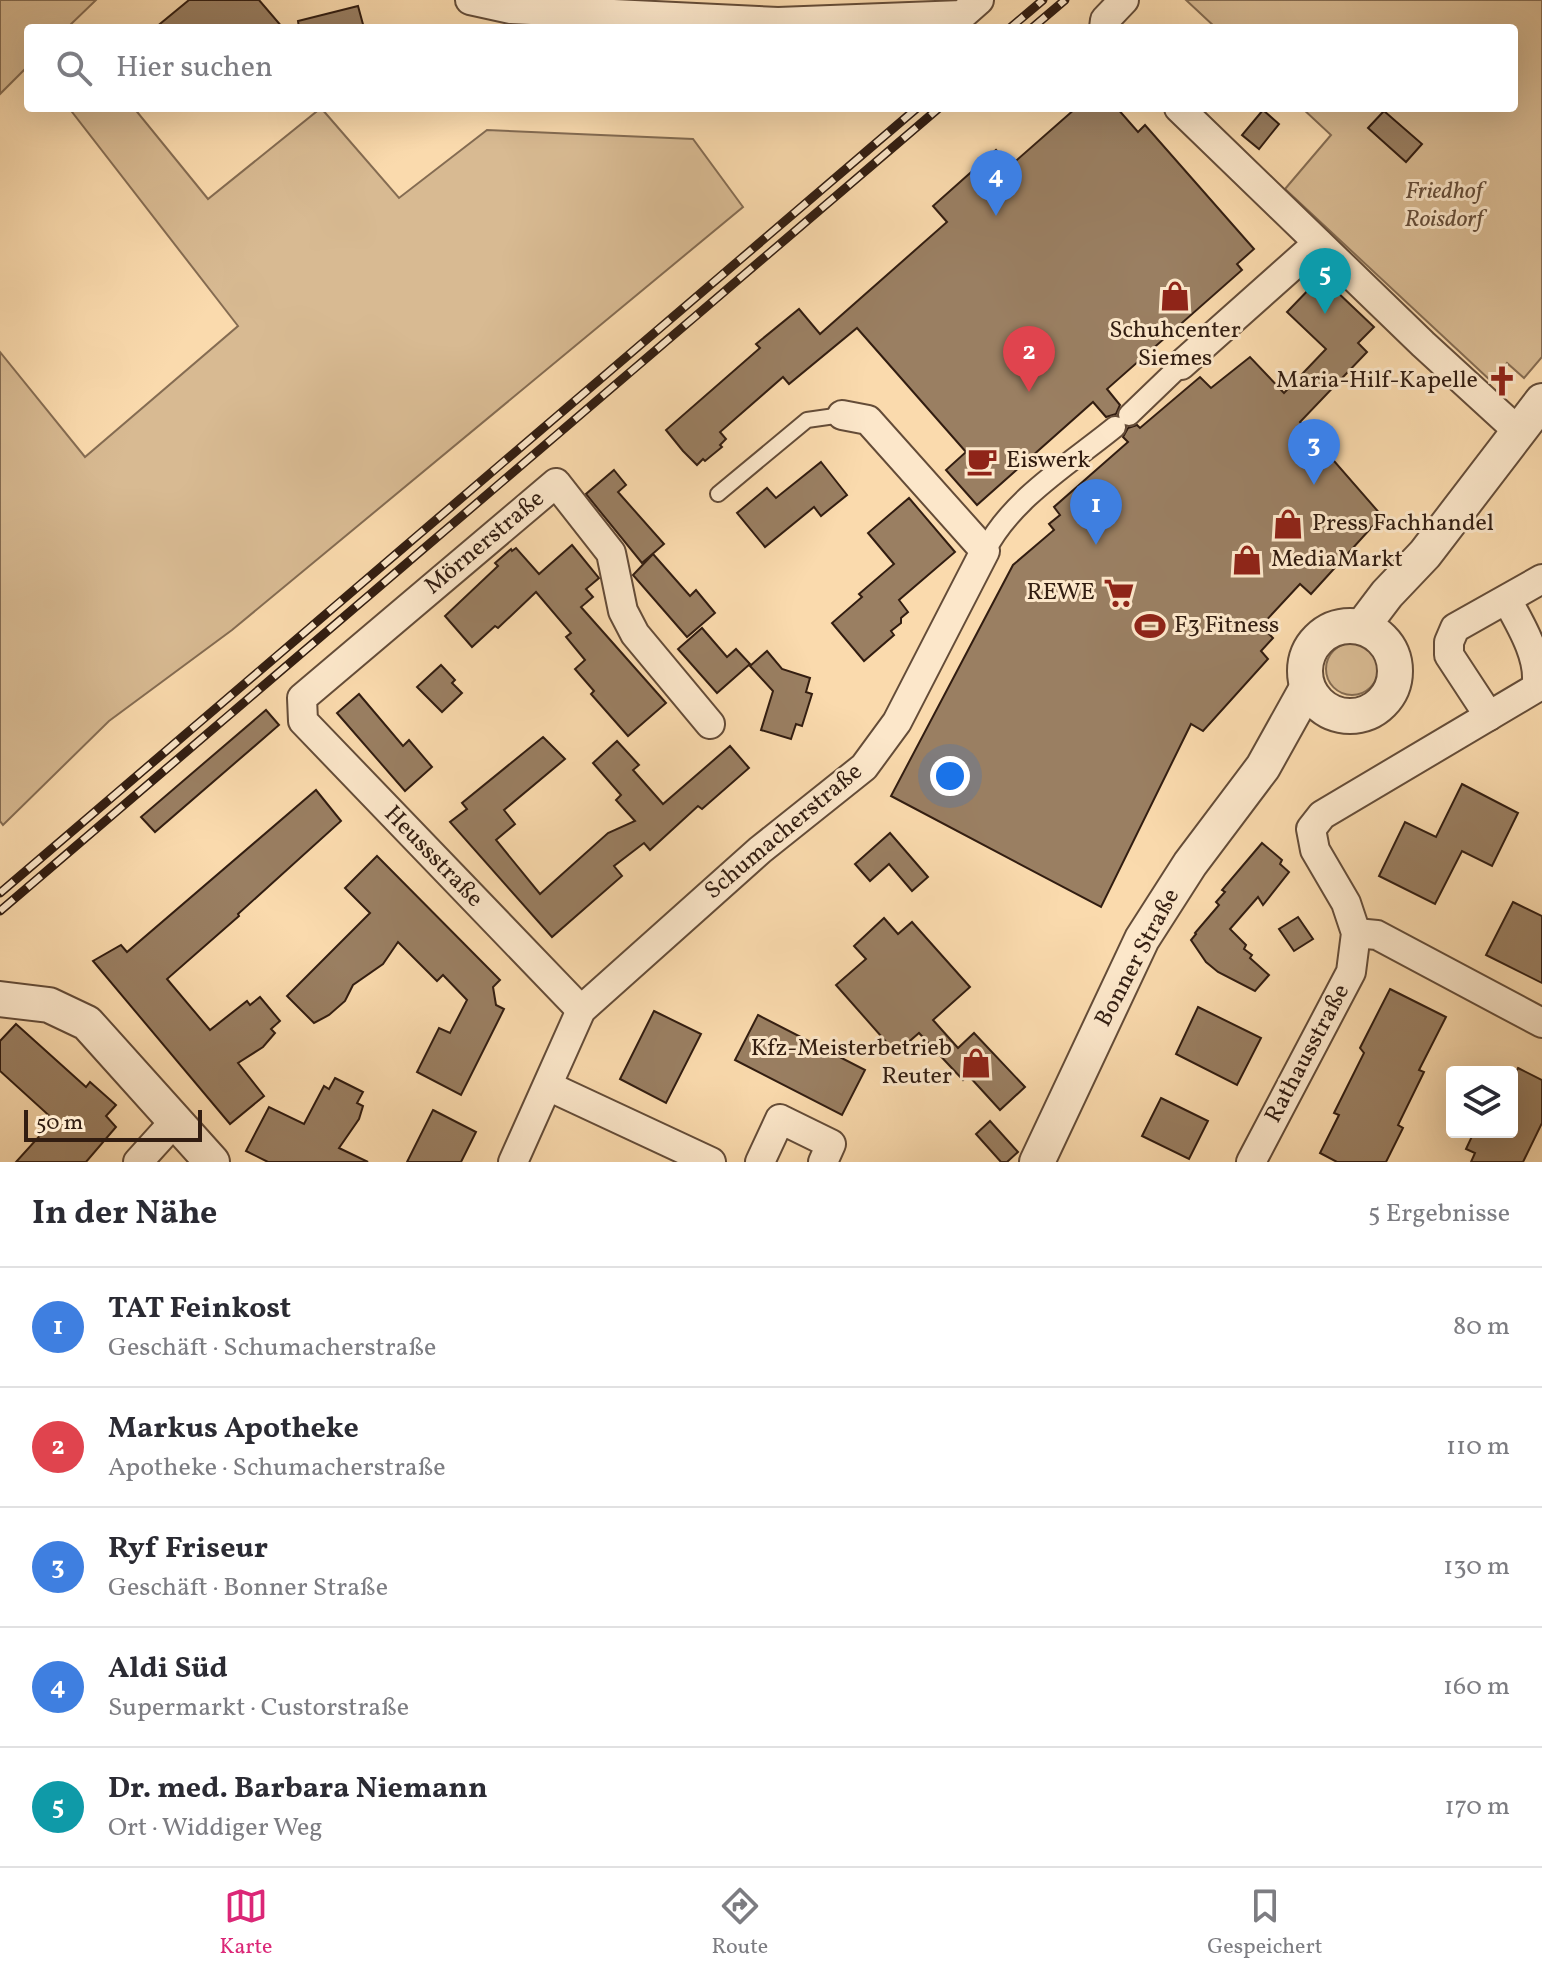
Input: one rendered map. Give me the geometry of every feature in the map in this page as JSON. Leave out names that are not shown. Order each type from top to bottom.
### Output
[{"type":"street","points":[[470,0],[511,9],[778,22],[970,8]]},
{"type":"street","points":[[1104,24],[1124,0]]},
{"type":"street","points":[[1183,112],[1519,432]]},
{"type":"street","name":"Schumacherstraße","points":[[513,1162],[581,1010],[760,850],[864,767],[897,722],[993,534],[1026,500],[1122,421],[1318,243]]},
{"type":"street","points":[[1374,634],[1405,605],[1425,554],[1542,401]]},
{"type":"street","points":[[842,415],[868,420],[985,551]]},
{"type":"street","name":"Mörnerstraße","points":[[302,698],[556,483],[611,553],[623,611],[635,634],[710,724]]},
{"type":"street","points":[[1489,716],[1449,655],[1449,642],[1455,628],[1542,579]]},
{"type":"street","name":"Rathausstraße","points":[[1251,1162],[1351,972],[1356,933],[1346,903],[1315,850],[1311,829],[1322,815],[1536,688],[1541,678],[1541,660],[1507,600]]},
{"type":"street","points":[[1340,626],[1374,634],[1394,659],[1395,679],[1388,696],[1374,710],[1356,716],[1337,715],[1324,709],[1307,688],[1304,671],[1316,640],[1330,629],[1340,626]]},
{"type":"street","name":"Bonner Straße","points":[[1037,1162],[1142,939],[1190,864],[1263,767],[1307,688]]},
{"type":"street","name":"Heussstraße","points":[[302,698],[303,721],[581,1010]]},
{"type":"street","name":"Bonner Straße","points":[[1263,767],[1337,715]]},
{"type":"street","points":[[1356,933],[1377,935],[1542,1023]]},
{"type":"street","points":[[0,999],[49,1005],[87,1023],[212,1162]]},
{"type":"street","points":[[548,1086],[711,1162]]},
{"type":"street","points":[[760,1162],[780,1119],[831,1144],[823,1162]]},
{"type":"street","points":[[138,1162],[175,1121]]},
{"type":"lane","points":[[718,494],[807,420],[842,415]]},
{"type":"green space","points":[[0,0],[96,0],[71,24],[24,24],[24,70],[0,94]]},
{"type":"green space","name":"Friedhof Roisdorf","points":[[1186,0],[1542,0],[1542,357],[1524,378],[1507,363],[1491,381],[1285,189],[1331,135],[1306,112],[1518,112],[1518,24],[1212,24]]},
{"type":"green space","points":[[72,112],[137,112],[208,199],[316,112],[324,112],[399,198],[487,130],[693,139],[743,207],[232,630],[109,721],[3,825],[0,821],[0,352],[85,457],[238,326]]},
{"type":"green space","points":[[1352,643],[1370,651],[1378,669],[1370,687],[1352,695],[1334,687],[1326,669],[1334,651]]},
{"type":"building","points":[[189,0],[259,0],[280,24],[160,24]]},
{"type":"building","points":[[358,6],[363,24],[298,24],[298,21]]},
{"type":"building","points":[[1071,112],[1120,112],[1138,132],[1145,125],[1254,249],[1237,264],[1242,270],[1107,389],[1120,405],[1116,414],[1106,417],[1093,402],[977,505],[946,470],[966,452],[857,328],[789,384],[783,377],[720,432],[726,439],[720,445],[722,447],[705,461],[703,459],[697,465],[683,451],[666,430],[760,348],[756,344],[799,309],[820,334],[947,222],[933,206],[996,150],[1010,166]]},
{"type":"building","points":[[1261,112],[1279,124],[1259,149],[1242,135]]},
{"type":"building","points":[[1385,112],[1422,144],[1406,162],[1368,128]]},
{"type":"building","points":[[1316,282],[1330,295],[1335,290],[1374,327],[1358,343],[1367,352],[1300,422],[1382,516],[1311,594],[1300,584],[1261,626],[1273,638],[1261,651],[1268,659],[1203,731],[1191,724],[1101,907],[891,796],[1013,565],[1054,530],[1049,524],[1060,515],[1054,507],[1128,442],[1123,437],[1128,428],[1137,425],[1140,428],[1200,377],[1211,388],[1250,357],[1284,393],[1326,349],[1287,312]]},
{"type":"building","points":[[821,462],[847,495],[821,516],[814,507],[765,547],[737,513],[767,488],[776,498]]},
{"type":"building","points":[[614,470],[626,485],[618,492],[664,544],[642,563],[586,494]]},
{"type":"building","points":[[909,498],[955,552],[899,600],[908,612],[891,631],[894,635],[864,661],[832,623],[894,564],[868,533]]},
{"type":"building","points":[[572,545],[599,578],[586,589],[593,597],[581,607],[666,703],[628,736],[591,694],[594,691],[575,669],[585,660],[566,637],[571,633],[536,592],[498,628],[495,626],[472,647],[445,616],[498,566],[495,563],[511,549],[516,548],[539,574]]},
{"type":"building","points":[[653,554],[690,596],[696,590],[715,613],[687,637],[633,575]]},
{"type":"building","points":[[702,628],[727,657],[736,649],[750,664],[717,693],[678,649]]},
{"type":"building","points":[[767,651],[782,669],[810,678],[806,692],[812,694],[802,726],[796,724],[791,739],[761,730],[773,691],[750,666]]},
{"type":"building","points":[[441,665],[462,693],[442,712],[417,687]]},
{"type":"building","points":[[359,694],[403,746],[409,740],[432,767],[405,791],[337,713]]},
{"type":"building","points":[[266,710],[279,725],[155,832],[141,817]]},
{"type":"building","points":[[543,737],[565,759],[504,810],[515,824],[496,840],[540,894],[608,833],[635,821],[616,800],[621,795],[593,763],[617,741],[639,765],[633,770],[663,804],[730,746],[749,768],[702,809],[698,806],[650,850],[644,843],[614,866],[622,876],[552,937],[450,822],[467,809],[462,803]]},
{"type":"building","points":[[1462,784],[1518,813],[1492,866],[1462,851],[1435,904],[1379,876],[1405,822],[1436,837]]},
{"type":"building","points":[[316,790],[341,821],[167,979],[210,1030],[247,1001],[250,1005],[260,997],[280,1021],[271,1029],[275,1033],[263,1047],[238,1063],[264,1096],[230,1124],[93,961],[121,945],[127,952]]},
{"type":"building","points":[[890,833],[928,877],[912,891],[889,864],[870,881],[855,864]]},
{"type":"building","points":[[1262,843],[1282,860],[1280,864],[1289,872],[1263,905],[1258,897],[1230,929],[1246,945],[1244,949],[1252,955],[1250,958],[1269,975],[1255,991],[1218,972],[1206,962],[1191,940],[1219,905],[1216,902],[1225,892],[1222,890]]},
{"type":"building","points":[[377,856],[500,980],[493,987],[496,1005],[504,1009],[461,1095],[417,1072],[439,1028],[450,1033],[467,1000],[443,975],[437,981],[398,942],[383,964],[353,985],[345,1001],[314,1023],[287,996],[370,913],[345,888]]},
{"type":"building","points":[[1513,902],[1542,916],[1542,983],[1486,955]]},
{"type":"building","points":[[1298,917],[1313,939],[1294,951],[1279,929]]},
{"type":"building","points":[[884,918],[898,934],[912,922],[970,987],[933,1020],[958,1048],[974,1033],[1025,1087],[1000,1110],[968,1075],[963,1080],[919,1033],[896,1053],[836,985],[866,959],[854,946]]},
{"type":"building","points":[[1390,989],[1446,1017],[1419,1070],[1424,1072],[1398,1125],[1403,1128],[1386,1162],[1337,1162],[1320,1153],[1339,1115],[1334,1113],[1364,1053],[1360,1048]]},
{"type":"building","points":[[1198,1007],[1261,1038],[1237,1085],[1176,1054]]},
{"type":"building","points":[[654,1011],[701,1034],[666,1103],[620,1079]]},
{"type":"building","points":[[758,1015],[865,1070],[842,1115],[735,1060]]},
{"type":"building","points":[[16,1024],[86,1087],[90,1082],[116,1105],[106,1116],[116,1127],[86,1162],[16,1162],[54,1120],[0,1071],[0,1041]]},
{"type":"building","points":[[1518,1068],[1542,1080],[1542,1123],[1523,1162],[1471,1162],[1475,1153],[1466,1149],[1471,1138],[1518,1138]]},
{"type":"building","points":[[335,1078],[363,1092],[357,1103],[363,1106],[359,1119],[339,1148],[368,1162],[268,1162],[246,1151],[269,1107],[304,1124],[324,1086],[329,1089]]},
{"type":"building","points":[[1161,1098],[1208,1121],[1189,1159],[1142,1136]]},
{"type":"building","points":[[433,1110],[476,1132],[461,1162],[407,1162]]},
{"type":"building","points":[[990,1121],[1018,1152],[1007,1162],[1001,1162],[976,1134]]},
{"type":"railway","points":[[1015,24],[1043,0]]},
{"type":"railway","points":[[1037,24],[1065,0]]},
{"type":"railway","points":[[0,893],[912,112]]},
{"type":"railway","points":[[0,911],[934,112]]},
{"type":"place","name":"Aldi Süd","points":[[996,216]]},
{"type":"place","name":"Schuhcenter Siemes","points":[[1175,296]]},
{"type":"place","name":"Dr. med. Barbara Niemann","points":[[1325,314]]},
{"type":"place","name":"Maria-Hilf-Kapelle","points":[[1502,381]]},
{"type":"place","name":"Markus Apotheke","points":[[1029,392]]},
{"type":"place","name":"Eiswerk","points":[[982,461]]},
{"type":"place","name":"Ryf Friseur","points":[[1314,485]]},
{"type":"place","name":"Press Fachhandel","points":[[1288,524]]},
{"type":"place","name":"TAT Feinkost","points":[[1096,545]]},
{"type":"place","name":"MediaMarkt","points":[[1247,560]]},
{"type":"place","name":"REWE","points":[[1119,593]]},
{"type":"place","name":"F3 Fitness","points":[[1150,626]]},
{"type":"place","name":"Kfz-Meisterbetrieb Reuter","points":[[976,1063]]}]
